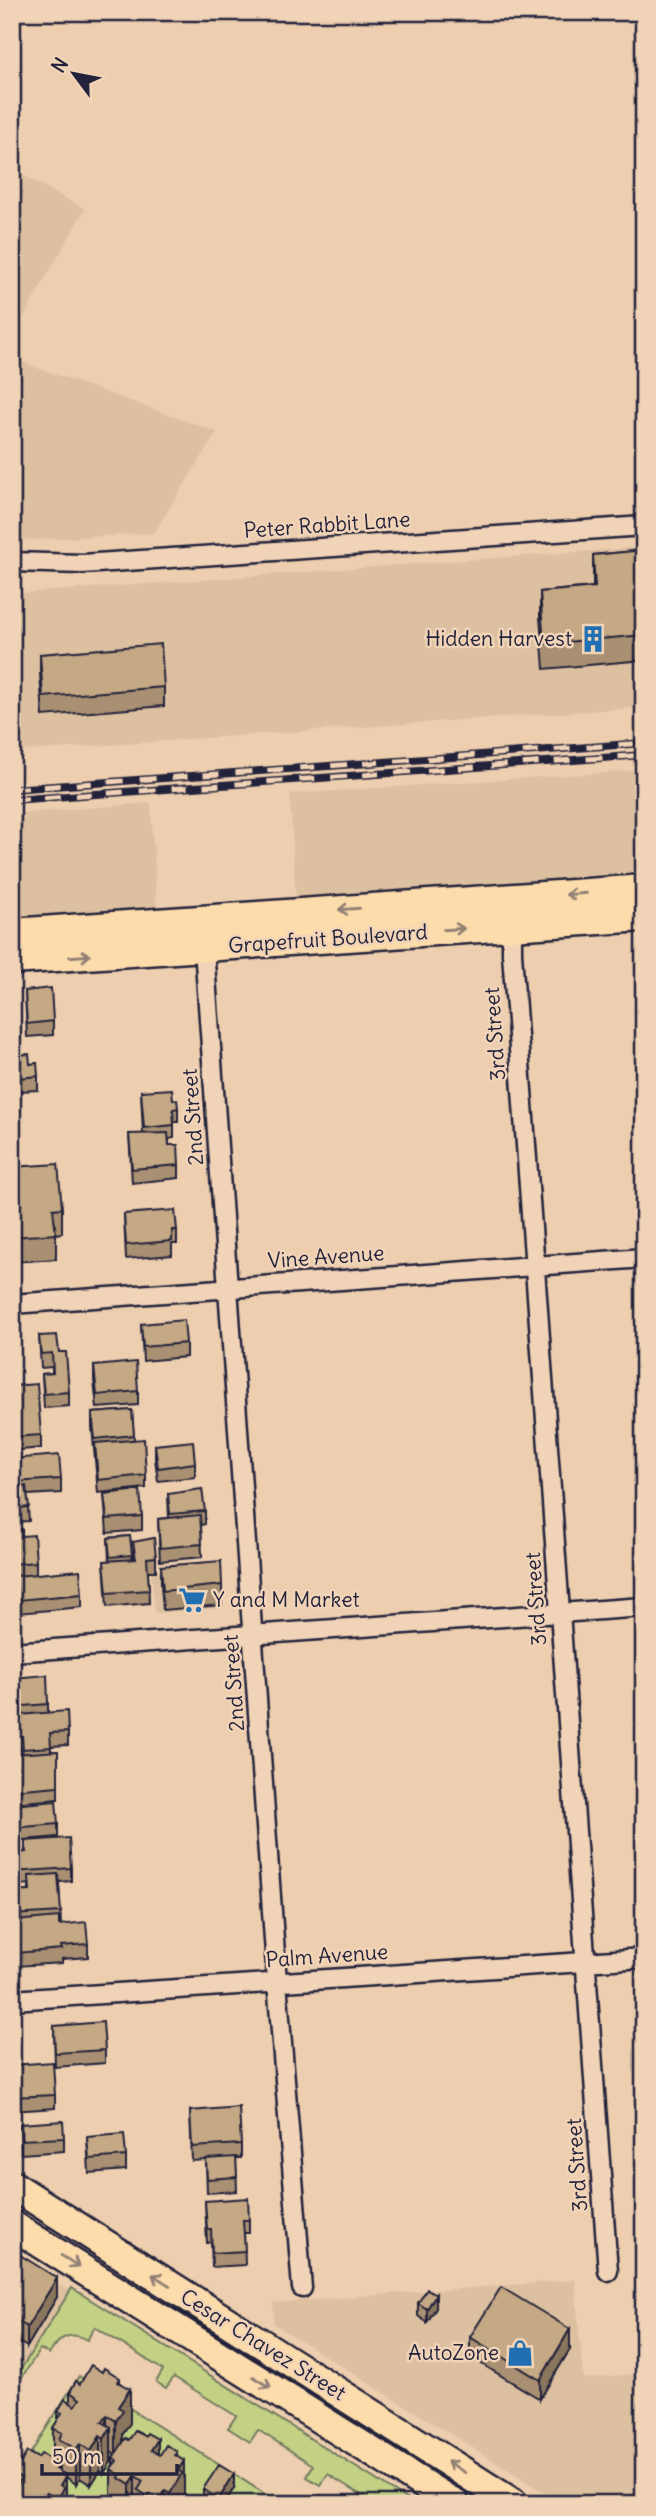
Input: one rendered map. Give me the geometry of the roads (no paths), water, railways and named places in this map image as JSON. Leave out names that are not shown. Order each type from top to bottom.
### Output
[{"type":"main road","name":"Grapefruit Boulevard","points":[[12,933],[644,890]]},
{"type":"main road","name":"Grapefruit Boulevard","points":[[12,960],[644,917]]},
{"type":"main road","name":"Cesar Chavez Street","points":[[12,2185],[514,2504]]},
{"type":"main road","name":"Cesar Chavez Street","points":[[12,2225],[455,2504]]},
{"type":"street","name":"Peter Rabbit Lane","points":[[12,562],[82,564],[644,526]]},
{"type":"street","name":"3rd Street","points":[[512,925],[608,2271]]},
{"type":"street","name":"2nd Street","points":[[204,948],[277,1983],[302,2288]]},
{"type":"street","name":"Vine Avenue","points":[[12,1304],[644,1258]]},
{"type":"street","points":[[12,1652],[644,1607]]},
{"type":"street","name":"Palm Avenue","points":[[12,2000],[644,1958]]},
{"type":"railway","points":[[12,789],[644,743]]},
{"type":"railway","points":[[12,800],[644,755]]},
{"type":"place","name":"Hidden Harvest","points":[[593,639]]},
{"type":"place","name":"Y and M Market","points":[[192,1600]]},
{"type":"place","name":"AutoZone","points":[[520,2353]]}]
